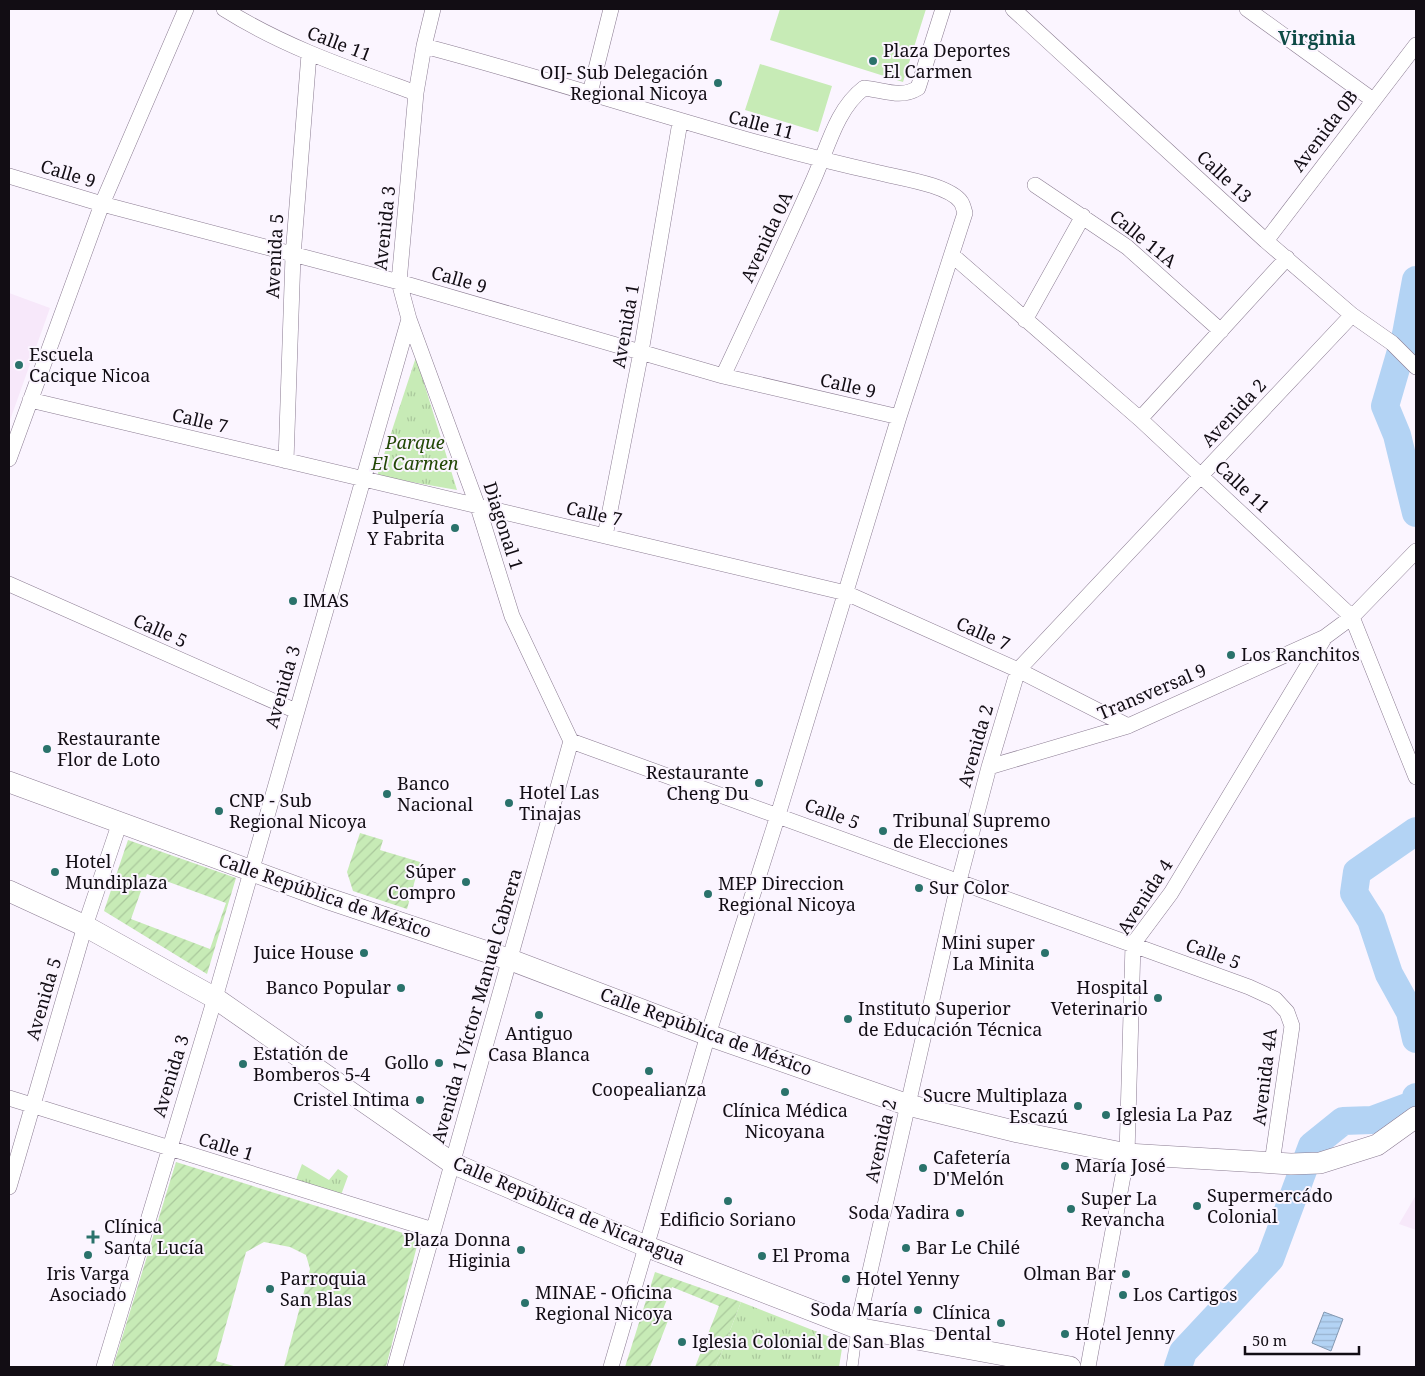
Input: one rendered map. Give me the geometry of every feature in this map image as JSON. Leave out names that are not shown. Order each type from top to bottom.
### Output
[{"type":"main road","name":"Calle República de México","points":[[9,782],[249,870],[511,960],[708,1035],[908,1105],[1018,1132],[1127,1154],[1281,1164],[1320,1163],[1377,1145],[1416,1117]]},
{"type":"main road","name":"Calle República de Nicaragua","points":[[9,891],[85,926],[215,998],[452,1163],[648,1247],[857,1328],[1070,1367]]},
{"type":"street","points":[[9,459],[102,204],[186,9]]},
{"type":"street","name":"Calle 11","points":[[224,9],[256,29],[309,54],[416,93]]},
{"type":"street","name":"Avenida 3","points":[[104,1367],[215,998],[249,870],[409,319],[399,282],[416,93],[433,9]]},
{"type":"street","points":[[590,93],[611,9]]},
{"type":"street","name":"Avenida 0A","points":[[723,376],[823,161],[842,112],[852,97],[864,88],[900,95],[909,94],[918,88],[943,9]]},
{"type":"street","name":"Calle 13","points":[[1013,9],[1266,241],[1352,314],[1392,343],[1413,364]]},
{"type":"street","points":[[1251,10],[1373,100]]},
{"type":"street","name":"Calle 11","points":[[424,46],[590,93],[680,122],[823,161],[909,180],[946,191],[961,202],[965,213],[952,255],[1202,475],[1352,617],[1416,777]]},
{"type":"street","name":"Avenida 0B","points":[[1266,241],[1416,46]]},
{"type":"street","name":"Avenida 5","points":[[286,461],[293,256],[309,54]]},
{"type":"street","name":"Avenida 1","points":[[605,536],[641,352],[680,122]]},
{"type":"street","name":"Calle 9","points":[[9,176],[102,204],[293,256],[399,282],[723,376],[898,417]]},
{"type":"street","name":"Calle 11A","points":[[1035,185],[1127,246],[1221,330]]},
{"type":"street","points":[[1025,320],[1082,216]]},
{"type":"street","points":[[612,1367],[708,1035],[778,815],[898,417],[952,255]]},
{"type":"street","points":[[1140,419],[1287,258]]},
{"type":"street","name":"Avenida 2","points":[[852,1367],[857,1328],[959,881],[989,767],[1018,670],[1352,314]]},
{"type":"street","name":"Diagonal 1","points":[[409,319],[478,507],[512,616],[571,741]]},
{"type":"street","name":"Calle 7","points":[[30,400],[846,593],[1018,670],[1128,726]]},
{"type":"street","name":"Avenida 4","points":[[1088,1367],[1127,1154],[1133,944],[1171,893],[1325,637],[1352,617],[1416,551]]},
{"type":"street","name":"Calle 5","points":[[9,584],[296,711]]},
{"type":"street","name":"Transversal 9","points":[[989,767],[1128,726],[1325,637]]},
{"type":"street","name":"Calle 5","points":[[571,741],[1249,987]]},
{"type":"street","name":"Avenida 1 Víctor Manuel Cabrera","points":[[395,1367],[511,960],[571,741]]},
{"type":"street","name":"Avenida 5","points":[[9,1187],[85,926],[120,822]]},
{"type":"street","name":"Avenida 4A","points":[[1249,987],[1275,999],[1287,1012],[1292,1026],[1281,1164]]},
{"type":"street","name":"Calle 1","points":[[9,1098],[433,1230]]},
{"type":"shaded area","name":"Escuela Cacique Nicoa","points":[[9,293],[50,308],[9,423]]},
{"type":"shaded area","points":[[1416,1195],[1416,1230],[1399,1224]]},
{"type":"green space","name":"Plaza Deportes El Carmen","points":[[780,9],[926,9],[903,82],[770,40]]},
{"type":"green space","points":[[760,64],[832,86],[818,132],[745,110]]},
{"type":"green space","name":"Parque El Carmen","points":[[416,357],[457,490],[377,476]]},
{"type":"green space","points":[[360,833],[383,840],[380,850],[420,862],[407,909],[353,891],[347,872]]},
{"type":"green space","points":[[128,840],[236,878],[207,974],[104,911]],"holes":[[[147,874],[226,903],[210,949],[131,919]]]},
{"type":"green space","points":[[176,1162],[419,1238],[386,1367],[284,1367],[310,1269],[306,1255],[290,1247],[264,1242],[246,1252],[216,1361],[237,1367],[113,1367]]},
{"type":"green space","points":[[302,1164],[329,1180],[338,1169],[348,1176],[341,1195],[296,1180]]},
{"type":"green space","points":[[655,1272],[741,1302],[716,1367],[695,1367],[719,1306],[672,1287],[661,1314],[669,1318],[650,1367],[625,1367]]},
{"type":"green space","points":[[741,1302],[843,1342],[839,1367],[716,1367]]},
{"type":"water","points":[[1324,1312],[1343,1319],[1331,1351],[1312,1343]]},
{"type":"waterway","points":[[1416,280],[1406,334],[1385,406],[1397,435],[1416,513]]},
{"type":"waterway","points":[[1416,831],[1357,872],[1354,893],[1371,920],[1389,974],[1410,1012],[1416,1039]]},
{"type":"waterway","points":[[1178,1367],[1183,1352],[1270,1259],[1312,1146],[1343,1121],[1372,1120],[1415,1104],[1416,1097]]},
{"type":"place","name":"Plaza Deportes El Carmen","points":[[873,61]]},
{"type":"place","name":"OIJ- Sub Delegación Regional Nicoya","points":[[718,83]]},
{"type":"place","name":"Escuela Cacique Nicoa","points":[[19,365]]},
{"type":"place","name":"Pulpería Y Fabrita","points":[[455,528]]},
{"type":"place","name":"IMAS","points":[[293,601]]},
{"type":"place","name":"Los Ranchitos","points":[[1231,655]]},
{"type":"place","name":"Restaurante Flor de Loto","points":[[47,749]]},
{"type":"place","name":"Restaurante Cheng Du","points":[[759,783]]},
{"type":"place","name":"Banco Nacional","points":[[387,794]]},
{"type":"place","name":"Hotel Las Tinajas","points":[[509,803]]},
{"type":"place","name":"CNP - Sub Regional Nicoya","points":[[219,811]]},
{"type":"place","name":"Tribunal Supremo de Elecciones","points":[[883,831]]},
{"type":"place","name":"Hotel Mundiplaza","points":[[55,872]]},
{"type":"place","name":"Súper Compro","points":[[466,882]]},
{"type":"place","name":"Sur Color","points":[[919,888]]},
{"type":"place","name":"MEP Direccion Regional Nicoya","points":[[708,894]]},
{"type":"place","name":"Juice House","points":[[364,953]]},
{"type":"place","name":"Mini super La Minita","points":[[1045,953]]},
{"type":"place","name":"Banco Popular","points":[[401,988]]},
{"type":"place","name":"Hospital Veterinario","points":[[1158,998]]},
{"type":"place","name":"Antiguo Casa Blanca","points":[[539,1015]]},
{"type":"place","name":"Instituto Superior de Educación Técnica","points":[[848,1019]]},
{"type":"place","name":"Gollo","points":[[439,1063]]},
{"type":"place","name":"Estatión de Bomberos 5-4","points":[[243,1064]]},
{"type":"place","name":"Coopealianza","points":[[649,1071]]},
{"type":"place","name":"Clínica Médica Nicoyana","points":[[785,1092]]},
{"type":"place","name":"Cristel Intima","points":[[420,1100]]},
{"type":"place","name":"Sucre Multiplaza Escazú","points":[[1078,1106]]},
{"type":"place","name":"Iglesia La Paz","points":[[1106,1115]]},
{"type":"place","name":"María José","points":[[1065,1166]]},
{"type":"place","name":"Cafetería D'Melón","points":[[923,1168]]},
{"type":"place","name":"Edificio Soriano","points":[[728,1201]]},
{"type":"place","name":"Supermercádo Colonial","points":[[1197,1206]]},
{"type":"place","name":"Super La Revancha","points":[[1071,1209]]},
{"type":"place","name":"Soda Yadira","points":[[960,1213]]},
{"type":"place","name":"Clínica Santa Lucía","points":[[93,1237]]},
{"type":"place","name":"Bar Le Chilé","points":[[906,1248]]},
{"type":"place","name":"Plaza Donna Higinia","points":[[521,1250]]},
{"type":"place","name":"Iris Varga Asociado","points":[[88,1255]]},
{"type":"place","name":"El Proma","points":[[762,1256]]},
{"type":"place","name":"Olman Bar","points":[[1126,1274]]},
{"type":"place","name":"Hotel Yenny","points":[[846,1279]]},
{"type":"place","name":"Parroquia San Blas","points":[[270,1289]]},
{"type":"place","name":"Los Cartigos","points":[[1123,1295]]},
{"type":"place","name":"MINAE - Oficina Regional Nicoya","points":[[525,1303]]},
{"type":"place","name":"Soda María","points":[[918,1310]]},
{"type":"place","name":"Clínica Dental","points":[[1001,1323]]},
{"type":"place","name":"Hotel Jenny","points":[[1065,1334]]},
{"type":"place","name":"Iglesia Colonial de San Blas","points":[[682,1342]]},
{"type":"district","name":"Virginia","points":[[1317,38]]}]
